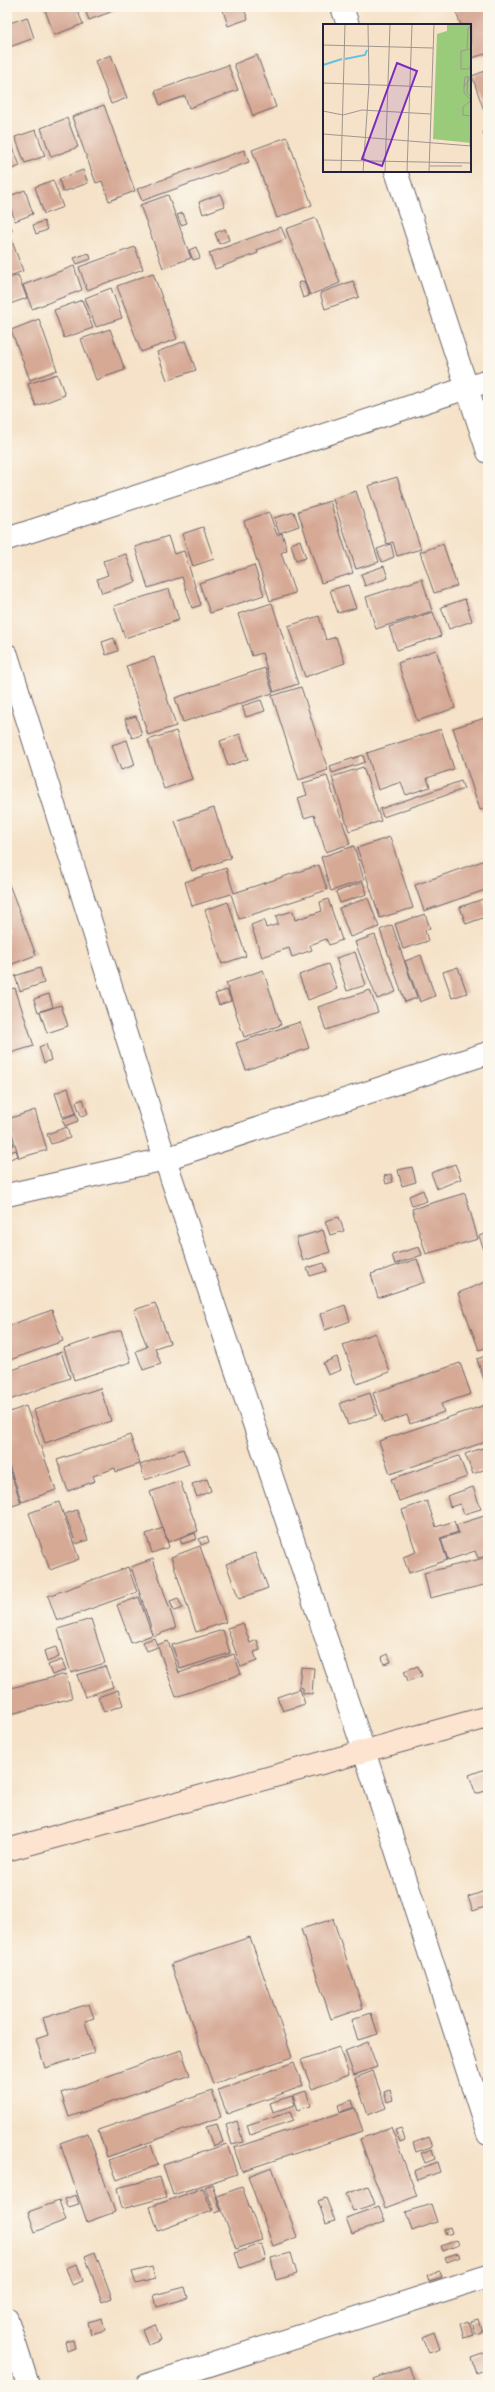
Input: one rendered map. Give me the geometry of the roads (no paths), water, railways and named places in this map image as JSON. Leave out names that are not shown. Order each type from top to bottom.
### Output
[{"type":"main road","points":[[7,1850],[488,1717]]},
{"type":"street","points":[[342,7],[348,24]]},
{"type":"street","points":[[396,172],[488,452]]},
{"type":"street","points":[[7,539],[488,381]]},
{"type":"street","points":[[7,655],[165,1158],[364,1751],[488,2134]]},
{"type":"street","points":[[7,1195],[165,1158],[488,1054]]},
{"type":"street","points":[[147,2385],[488,2276]]},
{"type":"street","points":[[7,2319],[28,2385]]}]
